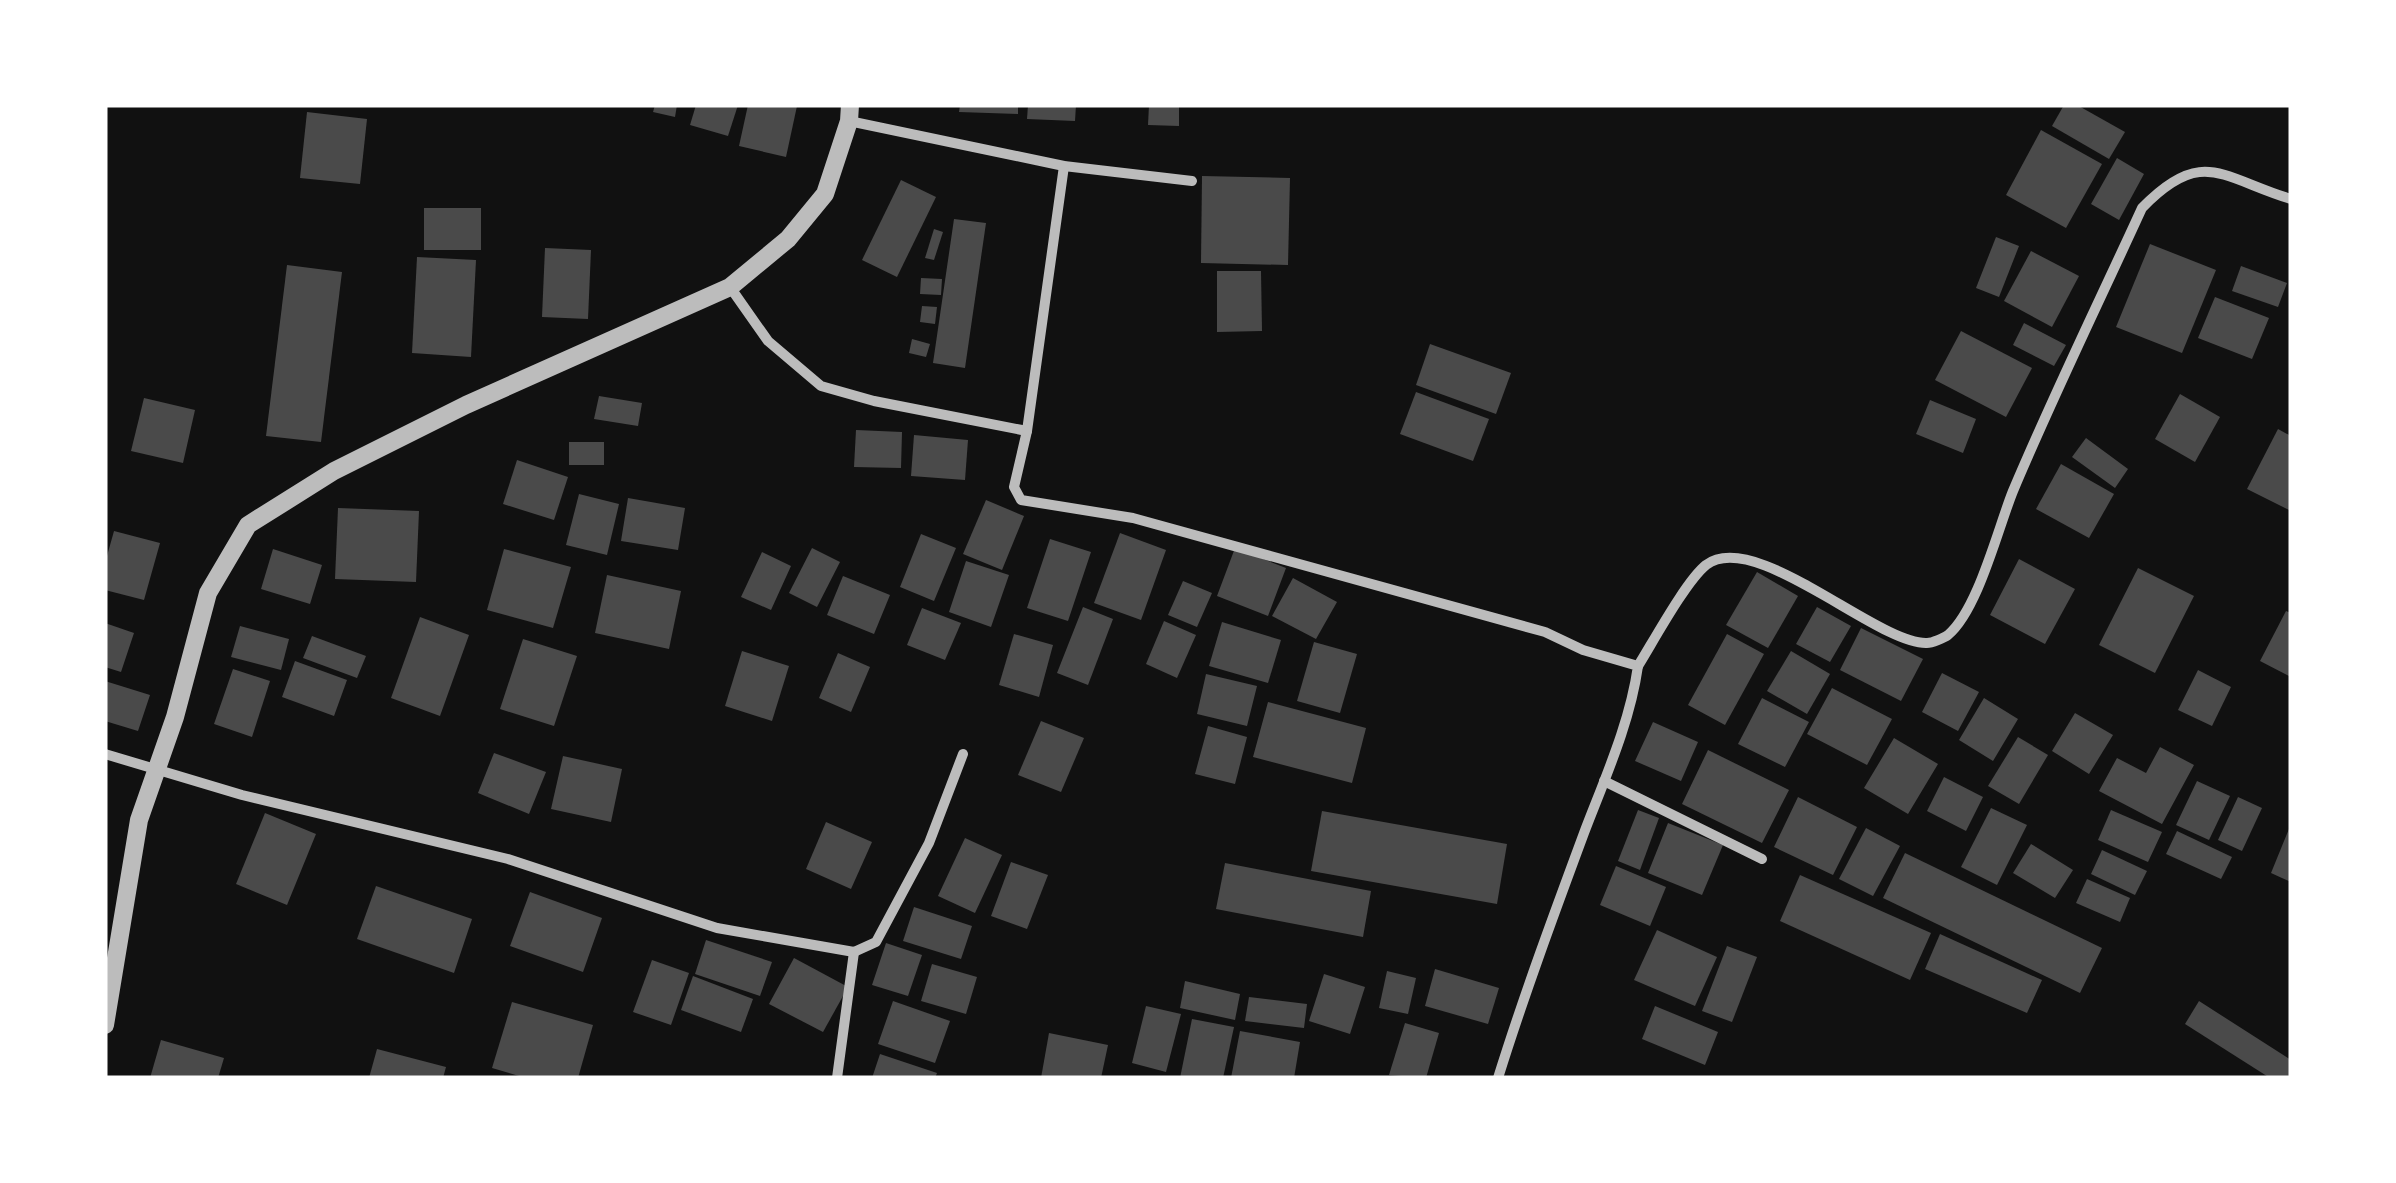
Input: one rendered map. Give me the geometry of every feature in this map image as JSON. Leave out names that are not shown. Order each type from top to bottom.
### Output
[{"type":"street","points":[[105,1025],[139,820],[175,717],[208,593],[248,525],[350,462],[466,405],[730,287],[788,239],[825,194],[849,113],[1064,166],[1192,181]]},
{"type":"street","points":[[1064,166],[1027,431],[1014,486],[1022,500],[1133,518],[1545,632],[1583,650],[1638,666]]},
{"type":"street","points":[[1498,1078],[1524,993],[1604,781],[1634,691],[1638,666],[1706,566],[1724,558],[1737,558],[1800,580],[1903,638],[1929,644],[1948,635],[1971,603],[2013,491],[2142,208],[2162,188],[2194,170],[2224,172],[2291,199]]},
{"type":"street","points":[[730,287],[768,341],[820,386],[874,401],[1027,431]]},
{"type":"street","points":[[105,754],[242,796],[508,859],[717,928],[854,952],[876,942],[929,843],[963,754]]},
{"type":"street","points":[[1604,781],[1762,859]]},
{"type":"street","points":[[837,1078],[854,952]]},
{"type":"building","points":[[655,105],[677,105],[675,117],[653,112]]},
{"type":"building","points":[[696,105],[738,105],[728,136],[690,125]]},
{"type":"building","points":[[748,105],[797,106],[786,157],[739,146]]},
{"type":"building","points":[[960,105],[1018,105],[1018,114],[959,112]]},
{"type":"building","points":[[1028,105],[1076,105],[1075,121],[1027,119]]},
{"type":"building","points":[[1149,105],[1179,105],[1179,126],[1148,125]]},
{"type":"building","points":[[2064,105],[2077,105],[2125,132],[2109,159],[2052,126]]},
{"type":"building","points":[[307,112],[367,119],[360,184],[300,178]]},
{"type":"building","points":[[2041,130],[2102,164],[2066,228],[2006,195]]},
{"type":"building","points":[[2117,158],[2144,174],[2119,220],[2091,204]]},
{"type":"building","points":[[1202,176],[1290,178],[1288,265],[1201,263]]},
{"type":"building","points":[[901,180],[936,197],[897,277],[862,260]]},
{"type":"building","points":[[424,208],[481,208],[481,250],[424,250]]},
{"type":"building","points":[[954,219],[986,223],[965,368],[933,363]]},
{"type":"building","points":[[934,229],[943,232],[934,260],[925,258]]},
{"type":"building","points":[[1996,237],[2019,246],[1999,297],[1976,288]]},
{"type":"building","points":[[2150,244],[2216,270],[2182,353],[2116,327]]},
{"type":"building","points":[[545,248],[591,250],[588,319],[542,317]]},
{"type":"building","points":[[2031,251],[2079,276],[2052,327],[2004,301]]},
{"type":"building","points":[[417,257],[476,260],[471,357],[412,353]]},
{"type":"building","points":[[287,265],[342,272],[321,442],[266,436]]},
{"type":"building","points":[[2241,266],[2287,283],[2278,307],[2232,291]]},
{"type":"building","points":[[1217,271],[1261,271],[1262,331],[1217,332]]},
{"type":"building","points":[[921,278],[942,279],[941,295],[920,294]]},
{"type":"building","points":[[2215,297],[2269,318],[2252,359],[2198,338]]},
{"type":"building","points":[[922,306],[937,307],[935,324],[920,322]]},
{"type":"building","points":[[2024,323],[2066,345],[2054,366],[2013,345]]},
{"type":"building","points":[[1961,331],[2032,368],[2006,417],[1935,380]]},
{"type":"building","points":[[912,339],[930,344],[926,357],[909,353]]},
{"type":"building","points":[[1430,344],[1511,373],[1496,414],[1416,385]]},
{"type":"building","points":[[1416,392],[1489,419],[1473,461],[1400,434]]},
{"type":"building","points":[[2180,394],[2220,417],[2195,462],[2155,439]]},
{"type":"building","points":[[599,396],[642,403],[638,426],[594,419]]},
{"type":"building","points":[[144,398],[195,410],[183,463],[131,451]]},
{"type":"building","points":[[1930,400],[1976,419],[1963,453],[1916,434]]},
{"type":"building","points":[[2278,429],[2291,436],[2291,511],[2247,489]]},
{"type":"building","points":[[856,430],[902,432],[901,468],[854,467]]},
{"type":"building","points":[[914,435],[968,440],[965,480],[911,476]]},
{"type":"building","points":[[2086,438],[2128,469],[2115,488],[2072,457]]},
{"type":"building","points":[[569,442],[604,442],[604,465],[569,465]]},
{"type":"building","points":[[517,460],[568,477],[554,520],[503,504]]},
{"type":"building","points":[[2061,464],[2114,494],[2089,538],[2036,509]]},
{"type":"building","points":[[579,494],[619,504],[607,555],[566,545]]},
{"type":"building","points":[[628,498],[685,508],[678,550],[621,541]]},
{"type":"building","points":[[986,500],[1024,516],[1002,570],[963,554]]},
{"type":"building","points":[[338,508],[419,511],[416,582],[335,579]]},
{"type":"building","points":[[114,531],[160,543],[144,600],[105,590],[105,563]]},
{"type":"building","points":[[1120,533],[1166,550],[1141,620],[1094,603]]},
{"type":"building","points":[[921,534],[956,548],[934,601],[900,587]]},
{"type":"building","points":[[1050,539],[1091,552],[1068,621],[1027,608]]},
{"type":"building","points":[[812,548],[840,562],[817,607],[789,593]]},
{"type":"building","points":[[1235,548],[1286,568],[1268,616],[1217,596]]},
{"type":"building","points":[[273,549],[322,565],[310,604],[261,589]]},
{"type":"building","points":[[504,549],[571,567],[553,628],[487,610]]},
{"type":"building","points":[[762,552],[791,566],[771,610],[741,597]]},
{"type":"building","points":[[2019,559],[2075,589],[2045,644],[1990,615]]},
{"type":"building","points":[[966,561],[1009,575],[991,627],[949,612]]},
{"type":"building","points":[[2138,568],[2194,596],[2155,673],[2099,645]]},
{"type":"building","points":[[1757,572],[1798,596],[1768,648],[1726,625]]},
{"type":"building","points":[[607,575],[681,591],[669,649],[595,633]]},
{"type":"building","points":[[843,576],[890,595],[874,634],[827,615]]},
{"type":"building","points":[[1293,578],[1337,602],[1316,639],[1272,616]]},
{"type":"building","points":[[1183,581],[1212,593],[1197,627],[1168,615]]},
{"type":"building","points":[[1083,607],[1113,619],[1088,685],[1057,673]]},
{"type":"building","points":[[1817,607],[1851,626],[1830,662],[1796,644]]},
{"type":"building","points":[[922,608],[961,623],[945,660],[907,645]]},
{"type":"building","points":[[2286,611],[2291,613],[2291,677],[2260,661]]},
{"type":"building","points":[[420,617],[469,635],[440,716],[391,698]]},
{"type":"building","points":[[1164,621],[1196,635],[1177,678],[1146,664]]},
{"type":"building","points":[[1222,622],[1281,640],[1268,683],[1209,666]]},
{"type":"building","points":[[105,623],[134,633],[121,672],[105,667]]},
{"type":"building","points":[[240,626],[289,639],[281,670],[231,657]]},
{"type":"building","points":[[1861,628],[1923,659],[1901,701],[1840,670]]},
{"type":"building","points":[[1014,634],[1053,645],[1039,697],[999,685]]},
{"type":"building","points":[[1727,634],[1764,654],[1725,725],[1688,705]]},
{"type":"building","points":[[312,636],[366,656],[357,678],[303,658]]},
{"type":"building","points":[[523,639],[577,656],[554,726],[500,709]]},
{"type":"building","points":[[1314,642],[1357,654],[1340,713],[1297,701]]},
{"type":"building","points":[[742,651],[789,666],[772,721],[725,706]]},
{"type":"building","points":[[1791,651],[1830,674],[1807,714],[1767,691]]},
{"type":"building","points":[[838,653],[870,667],[851,712],[819,698]]},
{"type":"building","points":[[295,661],[347,680],[334,716],[282,697]]},
{"type":"building","points":[[233,669],[270,681],[252,737],[214,724]]},
{"type":"building","points":[[2198,670],[2231,687],[2212,726],[2178,710]]},
{"type":"building","points":[[1942,673],[1979,692],[1958,731],[1922,712]]},
{"type":"building","points":[[1206,674],[1257,686],[1247,726],[1197,714]]},
{"type":"building","points":[[105,681],[150,695],[138,731],[105,721]]},
{"type":"building","points":[[1832,688],[1892,719],[1867,765],[1807,734]]},
{"type":"building","points":[[1762,698],[1809,722],[1785,767],[1738,744]]},
{"type":"building","points":[[1984,698],[2018,719],[1993,761],[1959,740]]},
{"type":"building","points":[[1268,702],[1366,728],[1352,783],[1253,757]]},
{"type":"building","points":[[2075,713],[2113,735],[2089,774],[2052,751]]},
{"type":"building","points":[[1041,721],[1084,738],[1061,792],[1018,775]]},
{"type":"building","points":[[1653,722],[1698,742],[1681,781],[1635,761]]},
{"type":"building","points":[[1208,726],[1247,737],[1235,784],[1195,774]]},
{"type":"building","points":[[2018,737],[2048,755],[2019,804],[1988,786]]},
{"type":"building","points":[[1894,738],[1938,764],[1908,814],[1864,788]]},
{"type":"building","points":[[2160,747],[2194,765],[2162,824],[2099,791],[2117,758],[2146,773]]},
{"type":"building","points":[[1708,750],[1789,790],[1762,843],[1682,804]]},
{"type":"building","points":[[494,753],[546,772],[529,814],[478,793]]},
{"type":"building","points":[[563,756],[622,769],[611,822],[551,809]]},
{"type":"building","points":[[1944,777],[1983,797],[1966,831],[1927,811]]},
{"type":"building","points":[[2197,781],[2230,796],[2209,840],[2176,825]]},
{"type":"building","points":[[1798,797],[1857,827],[1833,875],[1774,847]]},
{"type":"building","points":[[2238,797],[2262,808],[2242,851],[2218,840]]},
{"type":"building","points":[[1991,808],[2027,825],[1997,885],[1961,867]]},
{"type":"building","points":[[1638,810],[1659,818],[1640,870],[1618,861]]},
{"type":"building","points":[[2111,810],[2162,832],[2148,862],[2098,840]]},
{"type":"building","points":[[1322,811],[1507,844],[1497,904],[1311,871]]},
{"type":"building","points":[[265,813],[316,834],[287,905],[236,884]]},
{"type":"building","points":[[826,822],[872,842],[851,889],[806,869]]},
{"type":"building","points":[[1668,823],[1723,845],[1702,895],[1648,873]]},
{"type":"building","points":[[2291,824],[2291,882],[2271,873]]},
{"type":"building","points":[[1866,828],[1900,846],[1873,896],[1839,879]]},
{"type":"building","points":[[2177,831],[2232,857],[2221,879],[2166,854]]},
{"type":"building","points":[[965,838],[1002,855],[975,913],[938,896]]},
{"type":"building","points":[[2031,844],[2073,870],[2055,898],[2013,873]]},
{"type":"building","points":[[2102,850],[2147,871],[2135,895],[2091,874]]},
{"type":"building","points":[[1905,853],[2102,948],[2080,993],[1883,898]]},
{"type":"building","points":[[1011,862],[1048,875],[1027,929],[991,916]]},
{"type":"building","points":[[1225,863],[1371,891],[1363,937],[1216,909]]},
{"type":"building","points":[[1616,866],[1666,887],[1650,926],[1600,905]]},
{"type":"building","points":[[1800,875],[1931,933],[1910,980],[1780,921]]},
{"type":"building","points":[[2087,879],[2130,898],[2120,922],[2076,903]]},
{"type":"building","points":[[376,886],[472,919],[454,973],[357,939]]},
{"type":"building","points":[[530,892],[602,918],[583,972],[510,946]]},
{"type":"building","points":[[914,907],[972,926],[961,959],[903,941]]},
{"type":"building","points":[[1657,930],[1717,957],[1695,1006],[1634,980]]},
{"type":"building","points":[[1940,934],[2042,980],[2027,1013],[1925,969]]},
{"type":"building","points":[[706,940],[772,962],[760,996],[695,974]]},
{"type":"building","points":[[886,943],[922,955],[908,996],[872,985]]},
{"type":"building","points":[[1727,946],[1757,957],[1732,1022],[1702,1011]]},
{"type":"building","points":[[794,958],[848,987],[823,1032],[769,1004]]},
{"type":"building","points":[[652,960],[689,973],[671,1025],[633,1012]]},
{"type":"building","points":[[932,964],[977,977],[966,1014],[921,1001]]},
{"type":"building","points":[[1435,969],[1499,988],[1488,1024],[1425,1006]]},
{"type":"building","points":[[1387,971],[1416,978],[1408,1014],[1379,1008]]},
{"type":"building","points":[[1324,974],[1365,987],[1350,1034],[1309,1021]]},
{"type":"building","points":[[693,976],[753,999],[741,1032],[681,1010]]},
{"type":"building","points":[[1185,981],[1240,994],[1235,1020],[1180,1008]]},
{"type":"building","points":[[1249,997],[1307,1004],[1304,1028],[1245,1021]]},
{"type":"building","points":[[893,1001],[950,1021],[935,1063],[878,1044]]},
{"type":"building","points":[[2199,1001],[2291,1060],[2291,1078],[2270,1078],[2185,1024]]},
{"type":"building","points":[[512,1002],[593,1025],[578,1078],[526,1078],[492,1068]]},
{"type":"building","points":[[1146,1006],[1181,1014],[1166,1072],[1132,1063]]},
{"type":"building","points":[[1655,1006],[1718,1032],[1705,1065],[1642,1039]]},
{"type":"building","points":[[1192,1019],[1234,1027],[1223,1078],[1180,1078]]},
{"type":"building","points":[[1405,1023],[1439,1033],[1426,1078],[1389,1075]]},
{"type":"building","points":[[1240,1031],[1300,1042],[1294,1078],[1231,1078]]},
{"type":"building","points":[[1049,1033],[1108,1045],[1101,1078],[1041,1078]]},
{"type":"building","points":[[161,1040],[224,1058],[218,1078],[150,1078]]},
{"type":"building","points":[[377,1049],[446,1067],[443,1078],[369,1078]]},
{"type":"building","points":[[880,1054],[937,1073],[935,1078],[872,1078]]}]
